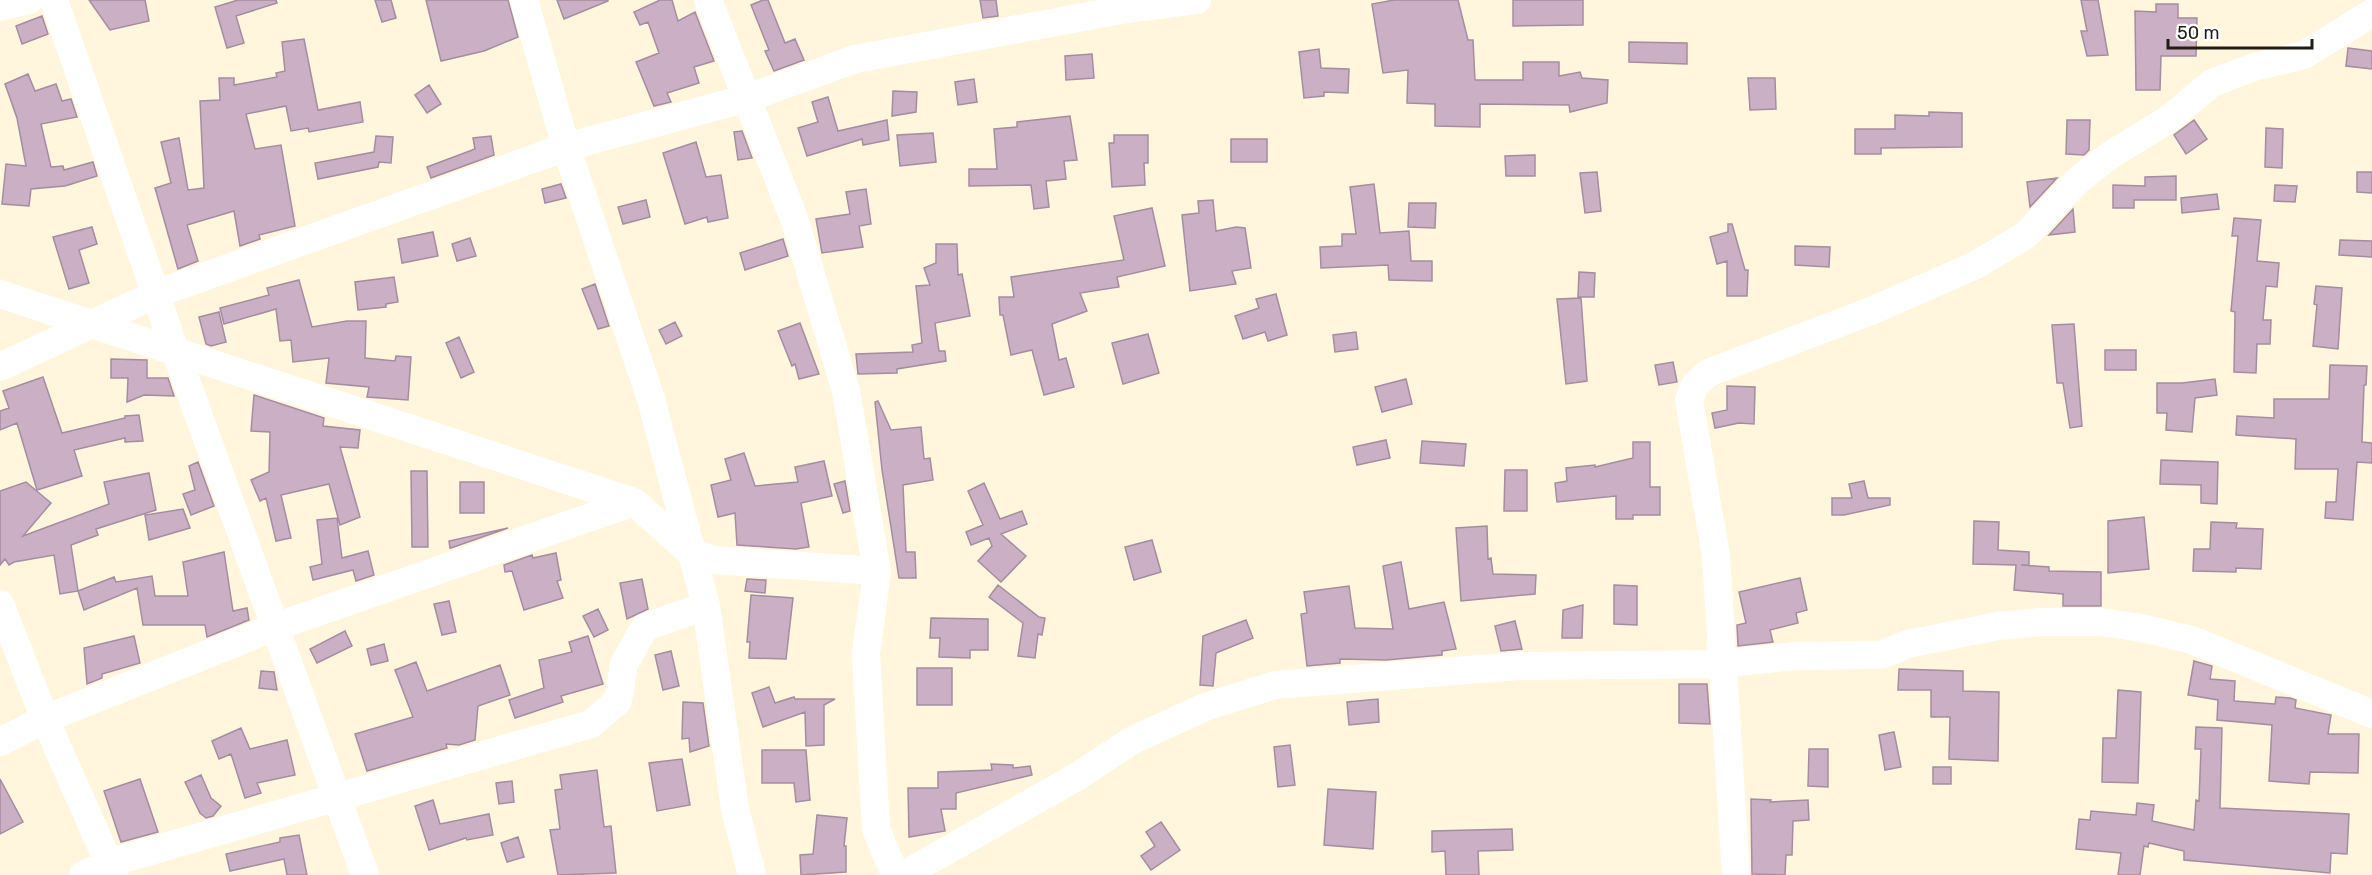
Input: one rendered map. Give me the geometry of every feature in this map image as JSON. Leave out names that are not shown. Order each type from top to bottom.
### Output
[{"type":"street","points":[[0,8],[29,0]]},
{"type":"street","points":[[54,0],[156,294],[365,875]]},
{"type":"street","points":[[524,0],[566,147],[651,399],[689,550],[706,606],[735,808],[752,875]]},
{"type":"street","points":[[708,0],[795,221],[846,391],[877,571],[866,654],[876,829],[895,875]]},
{"type":"street","points":[[0,367],[92,326],[156,294],[566,147],[748,98],[855,59],[1127,9],[1197,0]]},
{"type":"street","points":[[1736,875],[1716,556],[1689,400],[1695,385],[1708,373],[1871,310],[1974,266],[2026,235],[2076,182],[2109,156],[2169,119],[2212,83],[2254,67],[2304,55],[2372,13]]},
{"type":"street","points":[[0,294],[634,502],[689,550],[714,560],[877,571]]},
{"type":"street","points":[[0,742],[45,719],[276,627],[634,502]]},
{"type":"street","points":[[0,604],[45,719],[111,869]]},
{"type":"street","points":[[83,875],[111,869],[338,798],[591,724],[618,701],[624,664],[645,627],[706,606]]},
{"type":"street","points":[[904,875],[1078,776],[1133,740],[1205,707],[1275,685],[1519,666],[1722,664],[1794,656],[1881,655],[1919,642],[1998,626],[2042,622],[2098,622],[2142,628],[2192,640],[2372,714]]},
{"type":"building","points":[[89,0],[145,0],[149,21],[110,30]]},
{"type":"building","points":[[238,0],[276,0],[277,3],[236,16],[244,43],[227,48],[215,7]]},
{"type":"building","points":[[375,0],[391,0],[396,18],[382,22]]},
{"type":"building","points":[[426,0],[508,0],[518,37],[484,51],[441,61]]},
{"type":"building","points":[[557,0],[608,0],[608,1],[564,19]]},
{"type":"building","points":[[660,0],[672,0],[678,21],[695,12],[714,61],[694,67],[699,83],[667,93],[671,102],[654,106],[636,62],[659,53],[648,22],[640,25],[634,12]]},
{"type":"building","points":[[768,0],[785,43],[795,39],[804,60],[774,71],[765,51],[769,50],[751,5]]},
{"type":"building","points":[[980,0],[996,0],[998,16],[983,18]]},
{"type":"building","points":[[1394,0],[1458,0],[1468,40],[1473,40],[1475,80],[1523,80],[1523,62],[1559,62],[1559,76],[1580,72],[1582,78],[1608,80],[1607,103],[1570,112],[1569,105],[1480,104],[1480,127],[1435,126],[1435,104],[1407,103],[1408,70],[1383,73],[1372,4]]},
{"type":"building","points":[[1513,0],[1583,0],[1583,25],[1513,26]]},
{"type":"building","points":[[2081,0],[2098,0],[2108,55],[2087,56],[2081,31],[2087,31]]},
{"type":"building","points":[[2156,4],[2178,4],[2178,18],[2197,18],[2196,56],[2161,56],[2160,90],[2136,90],[2135,11],[2156,12]]},
{"type":"building","points":[[42,16],[48,34],[22,44],[16,26]]},
{"type":"building","points":[[304,39],[318,110],[360,102],[363,122],[309,132],[308,128],[291,131],[286,106],[246,114],[255,149],[281,145],[295,226],[259,235],[260,239],[240,246],[234,211],[187,225],[198,261],[178,269],[155,188],[171,183],[161,142],[179,138],[188,190],[204,188],[200,101],[220,100],[219,78],[234,78],[234,85],[277,77],[276,73],[285,71],[282,42]]},
{"type":"building","points":[[1629,42],[1687,43],[1687,64],[1629,62]]},
{"type":"building","points":[[2348,48],[2372,51],[2372,69],[2346,66]]},
{"type":"building","points":[[1319,49],[1321,68],[1349,69],[1348,93],[1324,92],[1324,96],[1304,98],[1299,52]]},
{"type":"building","points":[[1092,54],[1094,78],[1066,80],[1065,56]]},
{"type":"building","points":[[28,74],[35,91],[56,84],[62,101],[71,99],[77,117],[41,124],[51,167],[63,166],[64,170],[93,162],[97,176],[65,186],[31,189],[29,206],[2,204],[6,164],[26,166],[17,118],[5,84]]},
{"type":"building","points":[[1748,78],[1775,78],[1776,109],[1750,110]]},
{"type":"building","points":[[974,79],[977,102],[958,105],[955,82]]},
{"type":"building","points":[[429,85],[441,104],[427,113],[415,95]]},
{"type":"building","points":[[893,91],[917,92],[916,112],[892,116]]},
{"type":"building","points":[[828,97],[838,131],[887,120],[889,140],[863,145],[862,139],[807,156],[798,128],[818,122],[812,102]]},
{"type":"building","points":[[1929,112],[1962,113],[1962,147],[1881,148],[1881,154],[1855,154],[1855,129],[1895,129],[1895,115],[1929,116]]},
{"type":"building","points":[[1070,116],[1077,160],[1064,161],[1066,179],[1046,181],[1049,207],[1034,209],[1031,185],[969,186],[969,169],[997,169],[994,129],[1017,127],[1017,122]]},
{"type":"building","points":[[2067,120],[2090,120],[2089,150],[2084,155],[2066,154]]},
{"type":"building","points":[[2194,120],[2207,139],[2186,154],[2174,135]]},
{"type":"building","points":[[2266,128],[2283,129],[2282,168],[2265,167]]},
{"type":"building","points":[[742,131],[752,158],[738,160],[734,132]]},
{"type":"building","points":[[933,133],[936,162],[900,166],[897,135]]},
{"type":"building","points":[[1114,135],[1148,135],[1148,163],[1144,163],[1145,185],[1112,187],[1109,143],[1114,143]]},
{"type":"building","points":[[376,136],[393,137],[391,163],[379,162],[378,167],[318,179],[315,163],[374,152]]},
{"type":"building","points":[[491,136],[494,155],[431,178],[427,167],[475,149],[473,138]]},
{"type":"building","points":[[1231,139],[1267,139],[1267,162],[1231,162]]},
{"type":"building","points":[[696,142],[706,177],[721,175],[728,218],[708,222],[707,217],[685,224],[663,153]]},
{"type":"building","points":[[1535,155],[1535,176],[1506,176],[1505,156]]},
{"type":"building","points":[[1597,172],[1601,211],[1585,213],[1580,173]]},
{"type":"building","points":[[2357,172],[2372,172],[2372,193],[2357,192]]},
{"type":"building","points":[[2176,176],[2176,200],[2134,200],[2134,208],[2113,208],[2113,185],[2145,186],[2145,177]]},
{"type":"building","points":[[2057,178],[2030,207],[2027,182]]},
{"type":"building","points":[[561,184],[566,198],[545,203],[542,189]]},
{"type":"building","points":[[1374,184],[1380,233],[1409,231],[1411,261],[1432,261],[1432,281],[1389,280],[1388,265],[1321,268],[1320,247],[1342,246],[1342,234],[1356,234],[1350,187]]},
{"type":"building","points":[[2275,185],[2297,186],[2295,202],[2274,201]]},
{"type":"building","points":[[866,189],[871,224],[859,226],[863,247],[822,253],[816,219],[850,214],[846,192]]},
{"type":"building","points":[[2217,194],[2219,209],[2182,213],[2181,198]]},
{"type":"building","points":[[646,200],[650,217],[623,224],[618,207]]},
{"type":"building","points":[[1213,200],[1216,231],[1236,227],[1245,228],[1251,268],[1232,271],[1236,284],[1190,291],[1182,215],[1199,213],[1198,201]]},
{"type":"building","points":[[1409,203],[1436,203],[1435,228],[1408,227]]},
{"type":"building","points":[[1152,208],[1165,266],[1117,277],[1119,287],[1080,293],[1087,311],[1052,324],[1059,360],[1066,358],[1074,387],[1044,395],[1032,350],[1011,355],[1003,315],[1000,315],[999,297],[1014,297],[1011,277],[1124,260],[1114,216]]},
{"type":"building","points":[[2073,209],[2075,232],[2049,235]]},
{"type":"building","points":[[2234,218],[2261,220],[2257,261],[2279,263],[2277,287],[2266,286],[2263,320],[2271,320],[2270,344],[2257,344],[2256,373],[2234,372],[2235,312],[2231,311],[2238,236],[2232,236]]},
{"type":"building","points":[[1728,224],[1732,224],[1745,270],[1748,270],[1747,296],[1727,296],[1727,261],[1717,264],[1710,237],[1728,232]]},
{"type":"building","points":[[92,227],[97,244],[79,250],[89,283],[69,289],[53,237]]},
{"type":"building","points":[[433,232],[438,256],[402,263],[398,239]]},
{"type":"building","points":[[470,238],[476,256],[457,261],[452,244]]},
{"type":"building","points":[[783,239],[788,256],[745,270],[740,253]]},
{"type":"building","points":[[2340,240],[2372,241],[2372,257],[2339,255]]},
{"type":"building","points":[[936,244],[957,244],[958,275],[962,274],[970,316],[935,323],[939,351],[945,351],[946,361],[897,369],[897,373],[858,374],[856,354],[913,352],[912,345],[922,343],[916,286],[930,285],[924,268],[936,263]]},
{"type":"building","points":[[1795,246],[1830,247],[1829,267],[1795,265]]},
{"type":"building","points":[[1579,272],[1595,273],[1594,297],[1578,297]]},
{"type":"building","points":[[394,277],[398,302],[386,304],[386,307],[358,310],[355,282]]},
{"type":"building","points":[[299,280],[312,327],[347,321],[366,321],[365,358],[395,361],[396,356],[411,357],[408,400],[367,397],[369,387],[326,383],[329,358],[293,362],[291,340],[280,341],[276,309],[224,324],[220,308],[269,295],[267,288]]},
{"type":"building","points":[[595,284],[609,326],[598,329],[582,289]]},
{"type":"building","points":[[2316,286],[2342,288],[2338,349],[2313,346],[2317,305],[2314,304]]},
{"type":"building","points":[[1276,294],[1287,335],[1268,341],[1265,332],[1243,339],[1235,316],[1259,308],[1256,299]]},
{"type":"building","points":[[1581,298],[1587,381],[1566,384],[1557,299]]},
{"type":"building","points":[[219,312],[226,342],[211,346],[206,344],[199,317]]},
{"type":"building","points":[[675,322],[682,336],[666,344],[659,330]]},
{"type":"building","points":[[800,323],[819,374],[799,379],[795,364],[792,366],[778,331]]},
{"type":"building","points":[[2074,324],[2082,426],[2070,428],[2063,383],[2057,383],[2052,325]]},
{"type":"building","points":[[1356,332],[1358,349],[1335,352],[1333,335]]},
{"type":"building","points":[[1148,334],[1159,373],[1123,384],[1112,343]]},
{"type":"building","points":[[459,337],[474,372],[461,378],[446,343]]},
{"type":"building","points":[[2105,350],[2136,350],[2136,370],[2105,370]]},
{"type":"building","points":[[111,359],[147,360],[147,378],[168,378],[174,396],[144,395],[127,402],[128,378],[111,378]]},
{"type":"building","points":[[1673,362],[1677,382],[1659,385],[1655,365]]},
{"type":"building","points":[[2330,365],[2367,366],[2362,442],[2372,443],[2372,463],[2357,462],[2353,520],[2325,518],[2326,502],[2336,502],[2338,469],[2295,469],[2296,439],[2236,435],[2237,416],[2274,418],[2274,399],[2329,399]]},
{"type":"building","points":[[43,377],[62,433],[125,418],[125,416],[139,415],[143,441],[125,442],[125,438],[74,450],[82,476],[37,490],[17,423],[0,430],[0,411],[9,408],[3,391]]},
{"type":"building","points":[[1406,379],[1412,404],[1382,412],[1375,387]]},
{"type":"building","points":[[2215,379],[2217,395],[2195,398],[2192,432],[2166,430],[2167,413],[2157,413],[2157,383]]},
{"type":"building","points":[[1727,386],[1755,387],[1754,424],[1739,423],[1715,428],[1712,413],[1727,410]]},
{"type":"building","points":[[254,395],[324,418],[323,426],[360,430],[358,448],[340,447],[360,517],[340,525],[329,484],[281,495],[291,538],[276,541],[266,498],[260,501],[251,480],[269,472],[270,432],[251,431]]},
{"type":"building","points":[[878,401],[891,430],[921,427],[924,459],[930,458],[933,480],[903,485],[906,552],[915,552],[916,578],[899,578],[882,470],[875,402]]},
{"type":"building","points":[[1386,440],[1390,458],[1357,465],[1353,447]]},
{"type":"building","points":[[1422,441],[1466,444],[1464,466],[1420,463]]},
{"type":"building","points":[[1633,442],[1650,442],[1650,487],[1660,487],[1660,515],[1633,515],[1633,519],[1616,519],[1616,496],[1557,502],[1555,483],[1567,481],[1566,468],[1595,465],[1595,467],[1633,458]]},
{"type":"building","points":[[744,453],[755,486],[798,482],[795,467],[824,461],[832,496],[801,503],[809,547],[796,549],[737,545],[735,513],[718,517],[711,485],[731,480],[725,459]]},
{"type":"building","points":[[2161,460],[2218,462],[2217,504],[2201,503],[2201,485],[2160,484]]},
{"type":"building","points":[[198,462],[214,506],[191,515],[183,494],[195,490],[189,466]]},
{"type":"building","points":[[1505,470],[1527,470],[1527,511],[1504,511]]},
{"type":"building","points":[[411,471],[427,471],[428,547],[412,547]]},
{"type":"building","points":[[149,473],[156,510],[96,529],[98,535],[71,545],[78,591],[60,594],[54,555],[14,562],[9,565],[5,559],[0,565],[0,491],[26,482],[51,503],[23,536],[109,504],[104,482]]},
{"type":"building","points":[[845,481],[850,511],[843,513],[834,484]]},
{"type":"building","points":[[1864,481],[1868,498],[1890,498],[1890,505],[1844,515],[1832,515],[1832,498],[1852,498],[1849,484]]},
{"type":"building","points":[[460,482],[484,482],[484,513],[460,513]]},
{"type":"building","points":[[984,483],[1000,519],[1022,511],[1027,524],[1001,534],[1026,556],[1001,582],[978,561],[992,546],[989,538],[971,545],[966,532],[983,525],[968,491]]},
{"type":"building","points":[[183,509],[190,528],[149,540],[145,515]]},
{"type":"building","points":[[2144,517],[2149,569],[2108,573],[2108,521]]},
{"type":"building","points":[[337,518],[342,558],[368,551],[374,575],[356,581],[353,570],[313,580],[310,567],[322,564],[317,520]]},
{"type":"building","points":[[1974,521],[1999,522],[1998,550],[2029,552],[2029,565],[2021,565],[2049,567],[2049,571],[2101,572],[2101,606],[2063,606],[2063,594],[2014,590],[2016,565],[1973,564]]},
{"type":"building","points":[[2211,522],[2237,523],[2236,528],[2263,529],[2261,569],[2236,568],[2236,572],[2193,571],[2194,549],[2210,549]]},
{"type":"building","points":[[1487,526],[1488,559],[1491,558],[1493,574],[1536,575],[1535,594],[1461,601],[1456,528]]},
{"type":"building","points":[[508,528],[451,548],[450,548],[449,541]]},
{"type":"building","points":[[1152,540],[1161,572],[1134,580],[1125,547]]},
{"type":"building","points":[[224,552],[233,611],[247,608],[249,620],[207,637],[205,625],[143,625],[137,588],[84,610],[78,591],[114,577],[116,582],[152,576],[155,596],[188,596],[183,562]]},
{"type":"building","points":[[556,553],[561,580],[557,581],[563,598],[524,610],[512,571],[505,572],[504,565],[532,555],[533,558]]},
{"type":"building","points":[[1401,562],[1409,609],[1444,602],[1456,649],[1442,651],[1442,655],[1386,660],[1340,659],[1340,663],[1307,666],[1301,614],[1307,613],[1304,592],[1349,586],[1355,628],[1393,629],[1383,566]]},
{"type":"building","points":[[1800,578],[1807,610],[1796,613],[1798,623],[1770,630],[1773,642],[1738,646],[1737,625],[1746,623],[1739,592]]},
{"type":"building","points":[[642,579],[648,609],[627,619],[620,583]]},
{"type":"building","points":[[747,579],[766,580],[765,593],[745,591]]},
{"type":"building","points":[[998,585],[1039,617],[1045,618],[1042,635],[1038,634],[1035,658],[1018,656],[1023,623],[989,597]]},
{"type":"building","points":[[1614,585],[1637,586],[1637,625],[1614,624]]},
{"type":"building","points":[[751,595],[793,598],[786,659],[749,658],[750,642],[747,642]]},
{"type":"building","points":[[449,601],[456,632],[442,635],[434,604]]},
{"type":"building","points":[[1583,605],[1582,638],[1562,638],[1563,610]]},
{"type":"building","points":[[598,609],[608,630],[594,637],[583,616]]},
{"type":"building","points":[[931,618],[988,619],[988,650],[970,650],[970,658],[939,657],[940,638],[930,638]]},
{"type":"building","points":[[1246,620],[1253,638],[1216,653],[1213,686],[1200,685],[1203,636]]},
{"type":"building","points":[[1515,621],[1522,649],[1501,651],[1495,626]]},
{"type":"building","points":[[345,631],[352,646],[317,663],[310,649]]},
{"type":"building","points":[[134,636],[140,663],[102,674],[102,678],[87,684],[84,648]]},
{"type":"building","points":[[588,636],[603,684],[561,696],[563,702],[515,718],[509,700],[544,688],[539,660],[572,652],[569,642]]},
{"type":"building","points":[[384,644],[388,661],[371,665],[367,649]]},
{"type":"building","points":[[671,651],[679,686],[663,690],[655,655]]},
{"type":"building","points":[[2194,661],[2212,666],[2210,679],[2235,681],[2234,701],[2275,704],[2276,697],[2290,698],[2296,700],[2295,708],[2331,715],[2328,734],[2359,734],[2358,773],[2310,772],[2309,784],[2269,781],[2272,725],[2217,720],[2218,700],[2188,695]]},
{"type":"building","points":[[416,662],[427,691],[500,665],[510,695],[478,706],[475,740],[459,745],[446,744],[447,748],[367,771],[355,734],[413,717],[395,670]]},
{"type":"building","points":[[917,668],[952,668],[952,705],[917,705]]},
{"type":"building","points":[[1899,669],[1963,671],[1963,691],[1999,692],[1998,761],[1949,759],[1950,717],[1931,717],[1931,690],[1898,690]]},
{"type":"building","points":[[261,671],[274,672],[277,690],[259,688]]},
{"type":"building","points":[[1679,684],[1707,684],[1710,724],[1679,723]]},
{"type":"building","points":[[769,687],[775,703],[794,697],[795,699],[835,699],[824,705],[824,745],[806,746],[805,712],[763,727],[752,693]]},
{"type":"building","points":[[2118,690],[2141,692],[2138,783],[2102,782],[2103,738],[2116,738]]},
{"type":"building","points":[[1378,699],[1379,722],[1349,725],[1347,702]]},
{"type":"building","points":[[683,702],[703,703],[709,746],[690,752],[689,738],[682,739]]},
{"type":"building","points":[[2196,727],[2222,728],[2220,808],[2349,814],[2347,854],[2331,853],[2330,873],[2184,860],[2184,851],[2149,843],[2148,847],[2144,846],[2140,875],[2118,875],[2121,853],[2076,849],[2079,819],[2090,820],[2091,811],[2136,815],[2137,803],[2154,805],[2152,821],[2194,830],[2196,800],[2199,801],[2201,749],[2195,749]]},
{"type":"building","points":[[241,728],[250,749],[287,740],[295,775],[257,783],[261,793],[245,798],[231,754],[219,759],[212,741]]},
{"type":"building","points":[[1894,732],[1901,767],[1885,770],[1879,735]]},
{"type":"building","points":[[1290,745],[1295,785],[1278,787],[1274,747]]},
{"type":"building","points":[[1809,749],[1828,749],[1828,787],[1808,786]]},
{"type":"building","points":[[762,750],[806,750],[810,800],[796,802],[794,783],[762,783]]},
{"type":"building","points":[[682,759],[690,805],[657,811],[649,763]]},
{"type":"building","points":[[991,764],[1013,765],[1013,768],[1030,766],[1032,775],[956,793],[956,809],[941,809],[945,831],[909,837],[908,788],[938,788],[938,772],[992,770]]},
{"type":"building","points":[[1933,767],[1951,767],[1951,784],[1933,784]]},
{"type":"building","points":[[597,770],[604,827],[611,826],[616,873],[558,875],[550,830],[560,829],[555,790],[562,789],[560,775]]},
{"type":"building","points":[[201,775],[211,798],[221,806],[213,816],[206,818],[200,813],[185,782]]},
{"type":"building","points":[[0,779],[23,822],[0,834]]},
{"type":"building","points":[[140,779],[158,832],[121,842],[104,791]]},
{"type":"building","points":[[512,781],[514,802],[499,804],[496,783]]},
{"type":"building","points":[[1328,789],[1376,792],[1373,849],[1324,845]]},
{"type":"building","points":[[1751,799],[1771,800],[1770,802],[1808,800],[1809,820],[1793,821],[1792,855],[1786,855],[1785,875],[1752,874]]},
{"type":"building","points":[[433,800],[440,824],[489,814],[493,835],[467,840],[466,838],[429,850],[415,806]]},
{"type":"building","points":[[817,815],[847,818],[844,846],[846,846],[846,872],[801,875],[800,855],[813,854]]},
{"type":"building","points":[[1161,822],[1180,850],[1151,870],[1141,856],[1155,846],[1146,832]]},
{"type":"building","points":[[1512,829],[1513,850],[1478,851],[1479,875],[1446,875],[1445,851],[1432,852],[1432,831]]},
{"type":"building","points":[[299,835],[307,875],[287,875],[284,859],[230,871],[226,854],[280,842],[280,838]]},
{"type":"building","points":[[518,837],[524,857],[507,862],[501,843]]}]
